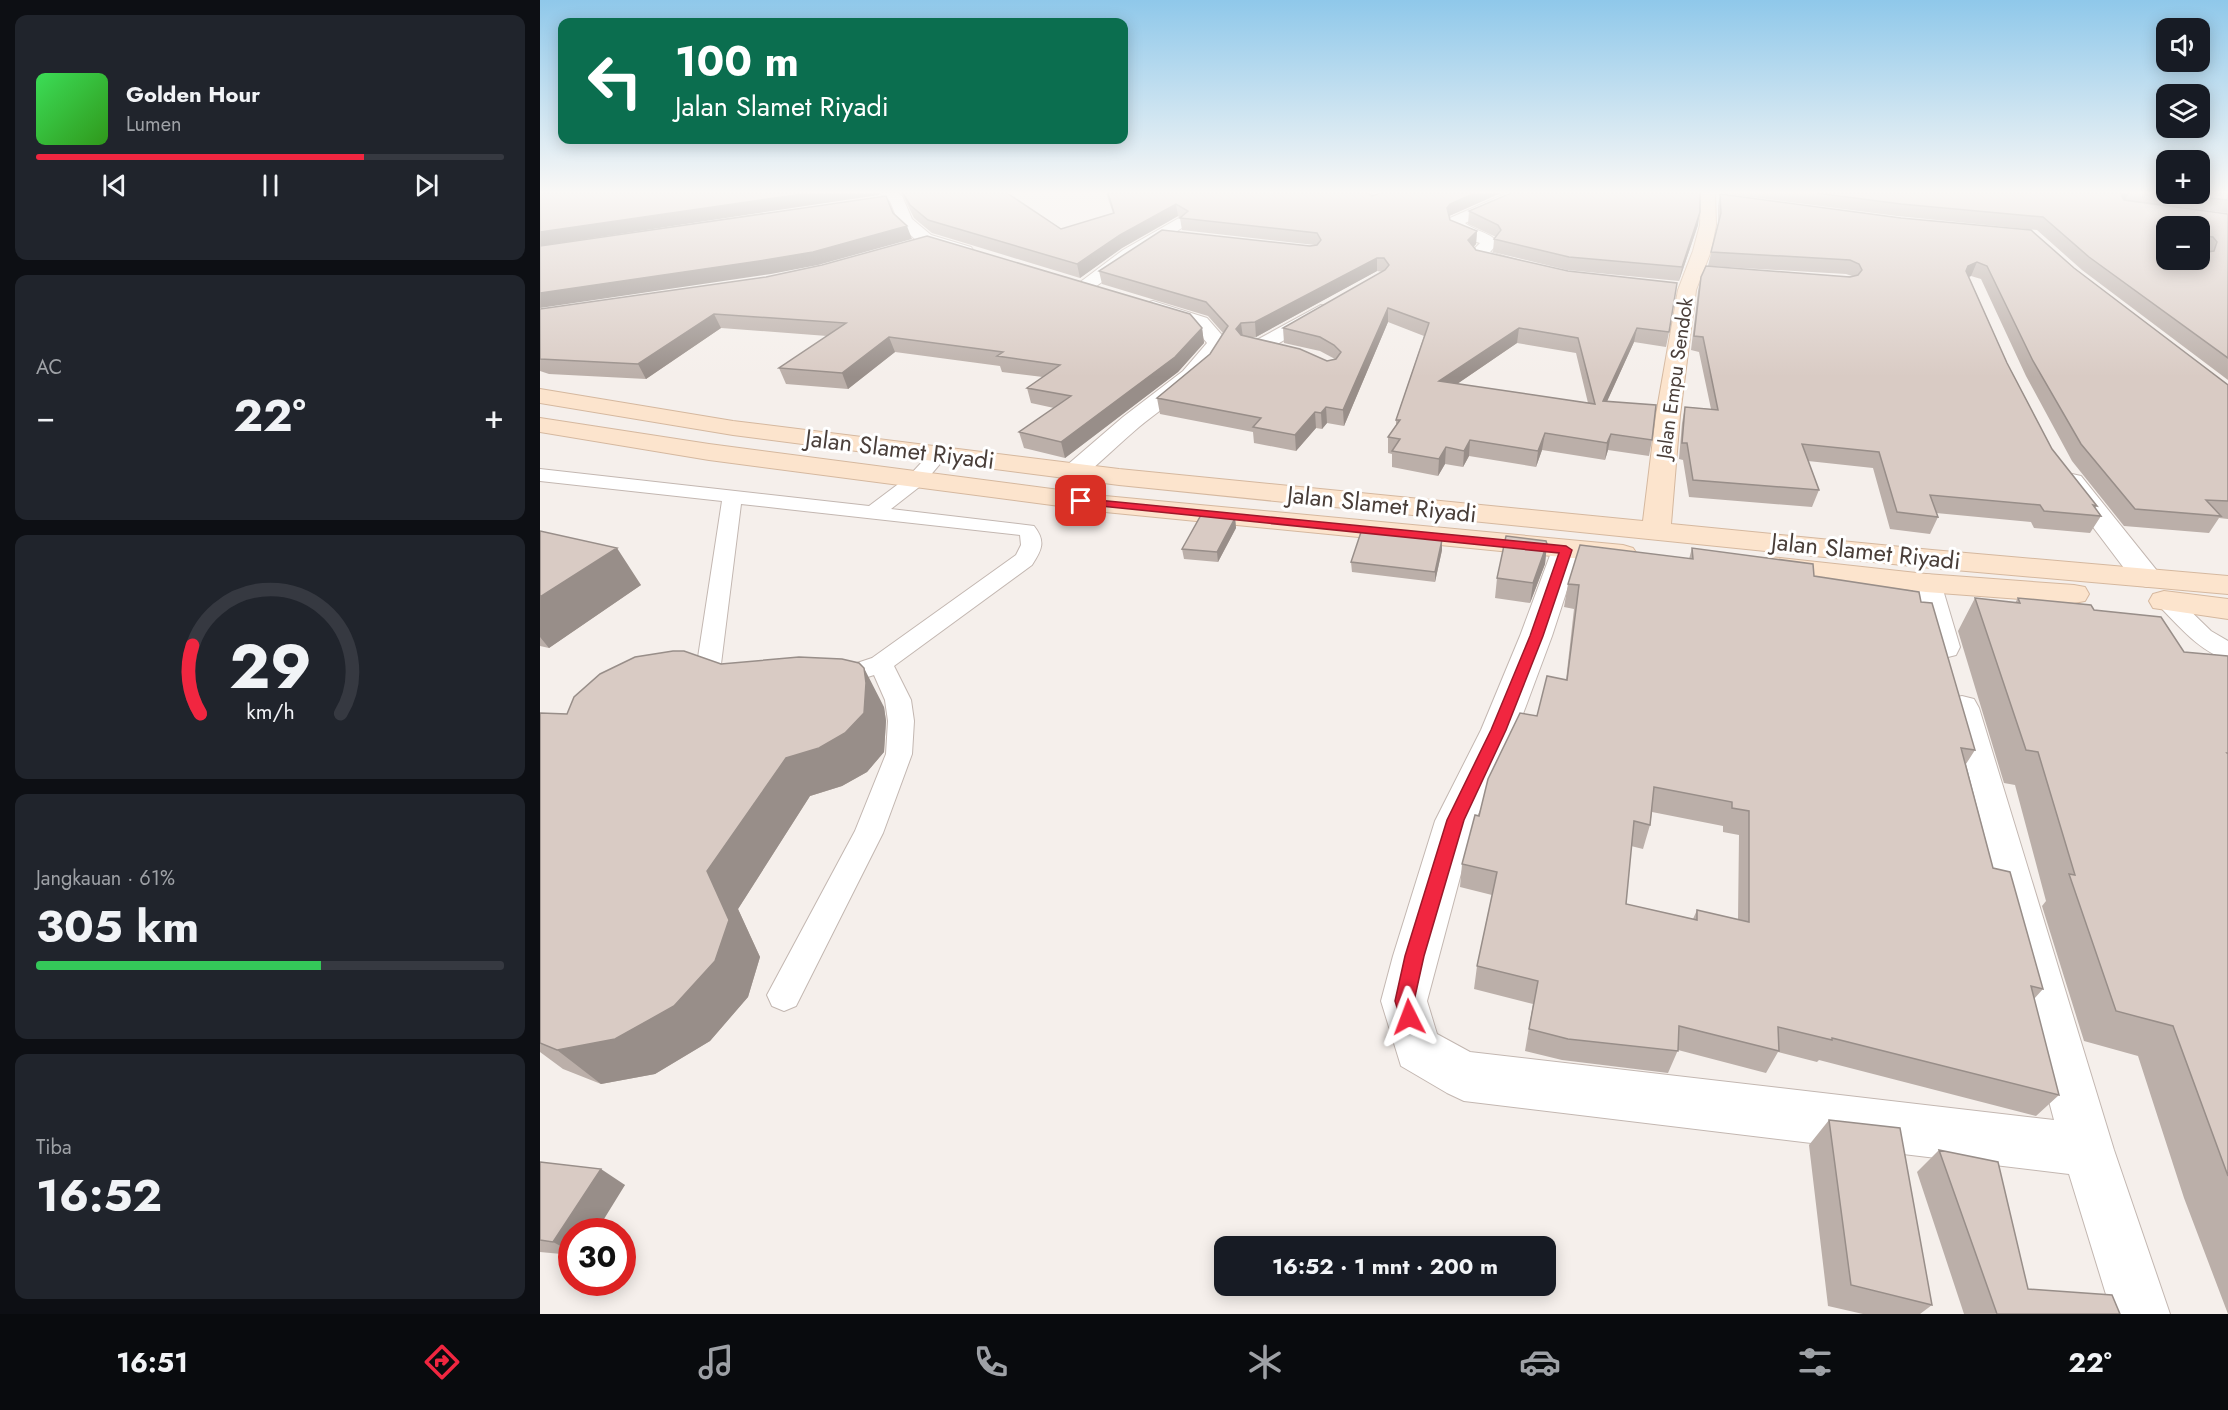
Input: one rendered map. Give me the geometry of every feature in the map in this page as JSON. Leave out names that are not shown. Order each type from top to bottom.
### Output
[{"type":"main road","name":"Jalan Empu Sendok","points":[[1653,548],[1668,415],[1690,281],[1699,254]]},
{"type":"main road","name":"Jalan Slamet Riyadi","points":[[540,396],[733,429],[1075,471],[1773,566],[1926,583],[2167,601],[2228,609]]},
{"type":"main road","name":"Jalan Slamet Riyadi","points":[[540,425],[710,452],[1105,504],[1566,550],[1653,548],[1932,559],[2228,585]]},
{"type":"main road","points":[[1105,504],[1119,477]]},
{"type":"street","points":[[973,254],[985,257]]},
{"type":"street","points":[[1084,286],[1132,254]]},
{"type":"street","points":[[1480,254],[1482,257],[1536,270]]},
{"type":"street","points":[[1665,288],[1717,274]]},
{"type":"street","points":[[1062,280],[1106,293]]},
{"type":"street","points":[[1260,346],[1339,301]]},
{"type":"street","points":[[1137,302],[1200,322],[1218,342],[1245,343],[1290,353]]},
{"type":"street","points":[[1075,471],[1130,423],[1195,372],[1211,357],[1218,342]]},
{"type":"street","points":[[2058,464],[2147,578]]},
{"type":"street","points":[[1566,550],[1536,636],[1499,730],[1455,820],[1418,944],[1404,1001],[1418,1049],[1464,1076],[2088,1150]]},
{"type":"street","points":[[1926,583],[2088,1150],[2140,1314]]},
{"type":"lane","points":[[873,513],[916,480],[939,454]]},
{"type":"lane","points":[[540,475],[1028,530],[1033,544],[1024,560],[881,664],[819,684]]},
{"type":"lane","points":[[732,497],[709,664],[721,683],[745,691]]},
{"type":"lane","points":[[2167,601],[2203,636],[2228,652]]},
{"type":"lane","points":[[784,995],[869,833],[899,754],[901,721],[898,700],[881,664]]},
{"type":"building","points":[[540,254],[799,254],[765,260],[540,293]]},
{"type":"building","points":[[861,254],[989,254],[1190,314],[1202,328],[1175,357],[1061,442],[1019,432],[1071,396],[1027,388],[1060,365],[997,356],[1003,352],[889,337],[842,373],[779,368],[846,323],[714,314],[638,364],[540,359],[540,309],[766,277]]},
{"type":"building","points":[[1044,254],[1091,254],[1077,264]]},
{"type":"building","points":[[1125,254],[1495,254],[1568,271],[1677,283],[1669,332],[1637,328],[1603,401],[1656,405],[1652,440],[1611,434],[1607,443],[1545,433],[1538,451],[1470,440],[1464,451],[1446,447],[1439,459],[1392,451],[1400,439],[1388,437],[1400,420],[1396,420],[1429,323],[1388,308],[1343,410],[1326,407],[1321,413],[1315,412],[1295,435],[1253,427],[1261,418],[1157,398],[1210,354],[1228,326],[1206,302],[1099,271]],"holes":[[[1377,258],[1384,258],[1389,265],[1385,270],[1283,328],[1320,337],[1334,345],[1341,352],[1336,359],[1327,361],[1300,349],[1241,335],[1236,329],[1241,323],[1255,322]],[[1519,328],[1578,338],[1595,404],[1439,381]]]},
{"type":"building","points":[[1558,254],[1686,254],[1682,267]]},
{"type":"building","points":[[1751,254],[2059,254],[2228,385],[2228,501],[2206,500],[2221,516],[2135,509],[2081,444],[2033,361],[1987,266],[1977,262],[1968,266],[1966,271],[2007,363],[2052,449],[2097,506],[2093,505],[2101,516],[2044,511],[2040,505],[1930,495],[1938,517],[1897,512],[1879,452],[1802,444],[1819,490],[1693,480],[1687,443],[1682,443],[1685,407],[1718,410],[1703,337],[1694,336],[1701,277],[1706,266],[1850,277],[1858,275],[1862,270],[1859,264],[1850,260]]},
{"type":"building","points":[[2086,254],[2156,254],[2156,270],[2210,270],[2210,254],[2228,254],[2228,358]]},
{"type":"building","points":[[1201,515],[1235,518],[1217,552],[1182,549]]},
{"type":"building","points":[[540,531],[617,548],[540,597]]},
{"type":"building","points":[[1361,532],[1442,540],[1435,572],[1351,562]]},
{"type":"building","points":[[1506,536],[1546,541],[1547,544],[1533,583],[1497,578]]},
{"type":"building","points":[[1580,545],[1693,559],[1692,548],[1813,564],[1814,576],[1919,592],[1921,602],[1932,603],[1975,750],[1961,748],[1993,868],[2010,872],[2043,989],[2031,986],[2059,1095],[1832,1038],[1832,1040],[1778,1027],[1779,1051],[1679,1026],[1678,1051],[1568,1039],[1529,1029],[1538,981],[1477,966],[1497,872],[1462,864],[1475,815],[1479,816],[1488,779],[1520,713],[1537,716],[1547,676],[1567,680],[1579,585],[1568,584]],"holes":[[[1654,787],[1732,802],[1732,808],[1749,811],[1749,922],[1697,910],[1697,920],[1626,904],[1634,821],[1650,825]]]},
{"type":"building","points":[[1975,598],[2020,603],[2018,598],[2091,605],[2094,610],[2161,617],[2184,652],[2228,656],[2228,1176],[2173,1026],[2116,1011],[2069,874],[2075,875],[2038,752],[2026,750]]},
{"type":"building","points":[[684,651],[721,664],[799,657],[842,659],[859,663],[864,668],[866,683],[864,713],[845,733],[819,748],[786,758],[707,871],[729,920],[715,961],[674,1006],[615,1039],[557,1050],[540,1043],[540,713],[567,714],[574,697],[600,674],[635,657]]},
{"type":"building","points":[[1829,1120],[1900,1128],[1932,1305],[1851,1285]]},
{"type":"building","points":[[1939,1150],[1998,1162],[2028,1289],[2112,1295],[2120,1314],[1997,1314]]},
{"type":"building","points":[[540,1162],[601,1169],[569,1218],[558,1218],[558,1234],[553,1242],[540,1240]]},
{"type":"route","points":[[1081,501],[1566,550],[1536,636],[1499,730],[1455,820],[1404,1001],[1409,1017]]}]
